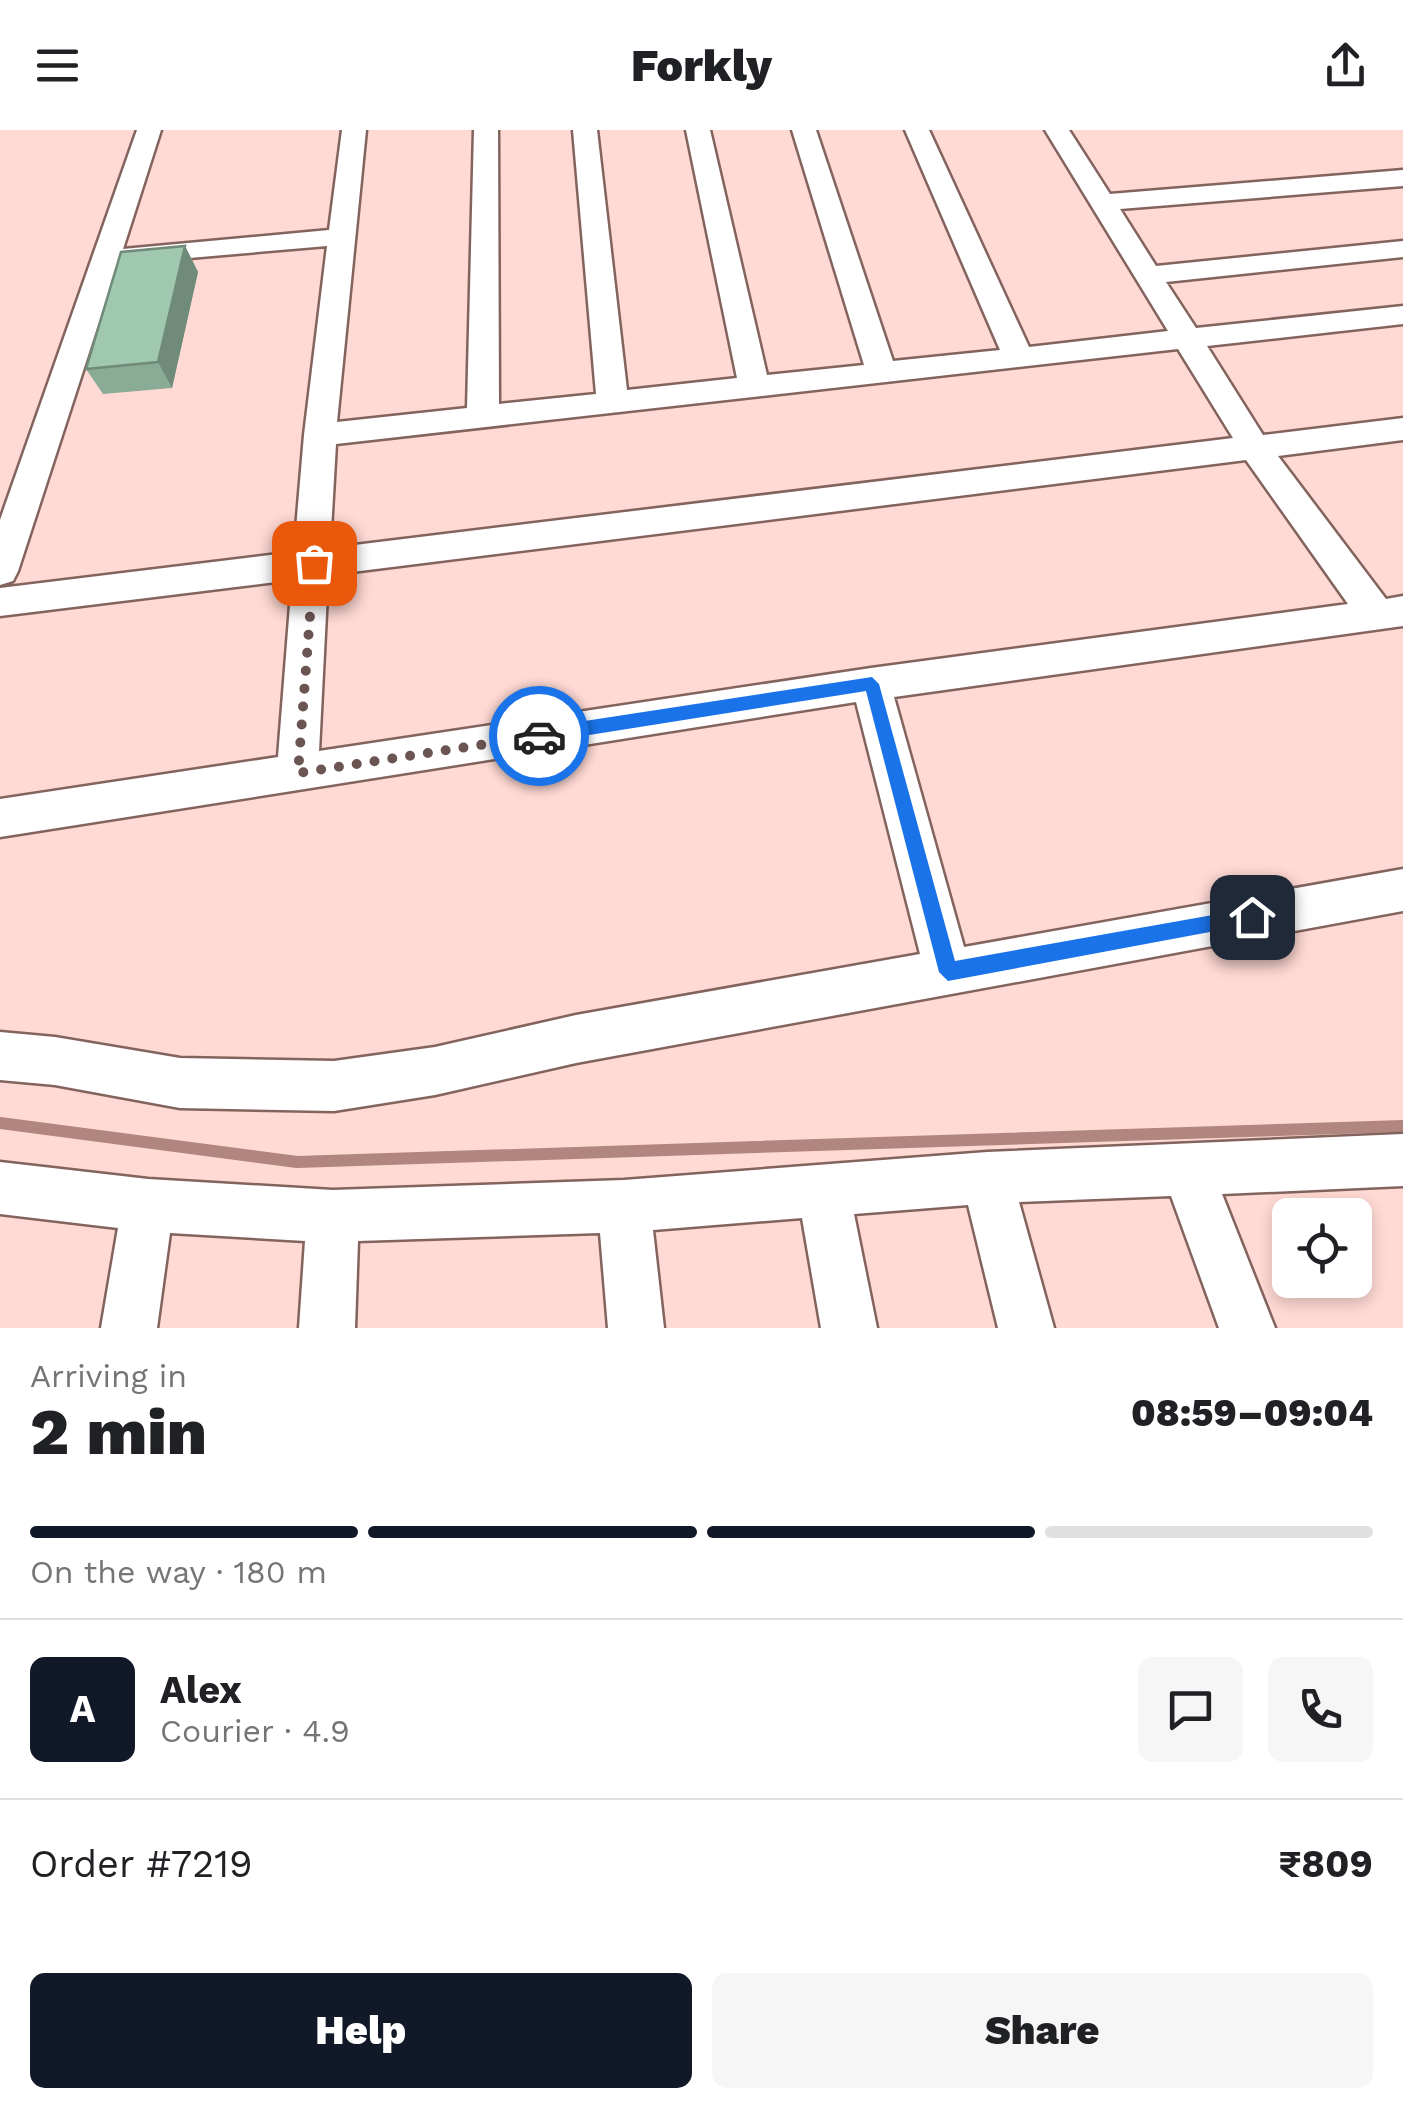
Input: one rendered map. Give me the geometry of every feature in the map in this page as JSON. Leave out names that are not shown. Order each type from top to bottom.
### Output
[{"type":"street","points":[[0,571],[148,130]]},
{"type":"street","points":[[298,773],[320,435],[354,130]]},
{"type":"street","points":[[483,417],[486,130]]},
{"type":"street","points":[[585,130],[613,402]]},
{"type":"street","points":[[698,130],[754,387]]},
{"type":"street","points":[[804,130],[882,373]]},
{"type":"street","points":[[917,130],[1019,358]]},
{"type":"street","points":[[1058,130],[1255,448],[1390,613]]},
{"type":"street","points":[[1102,204],[1403,178]]},
{"type":"street","points":[[106,258],[342,237]]},
{"type":"street","points":[[1146,276],[1403,249]]},
{"type":"street","points":[[320,435],[1403,315]]},
{"type":"street","points":[[0,602],[1403,430]]},
{"type":"street","points":[[0,818],[872,684],[1390,613]]},
{"type":"street","points":[[872,684],[948,972]]},
{"type":"street","points":[[0,1056],[56,1061],[180,1083],[334,1086],[434,1071],[576,1039],[1403,890]]},
{"type":"street","points":[[0,1188],[148,1205],[333,1216],[624,1206],[987,1178],[1187,1170],[1397,1173]]},
{"type":"street","points":[[1187,1170],[1247,1328]]},
{"type":"street","points":[[987,1178],[1026,1328]]},
{"type":"street","points":[[824,1193],[849,1328]]},
{"type":"street","points":[[130,1328],[148,1205]]},
{"type":"street","points":[[624,1206],[636,1328]]},
{"type":"street","points":[[327,1328],[333,1216]]},
{"type":"building","points":[[185,246],[158,362],[86,369],[121,252]]},
{"type":"waterway","points":[[0,1123],[297,1162],[1403,1126]]},
{"type":"way so far","points":[[314,563],[298,773],[539,736]]},
{"type":"route","points":[[539,736],[872,684],[948,972],[1252,917]]}]
